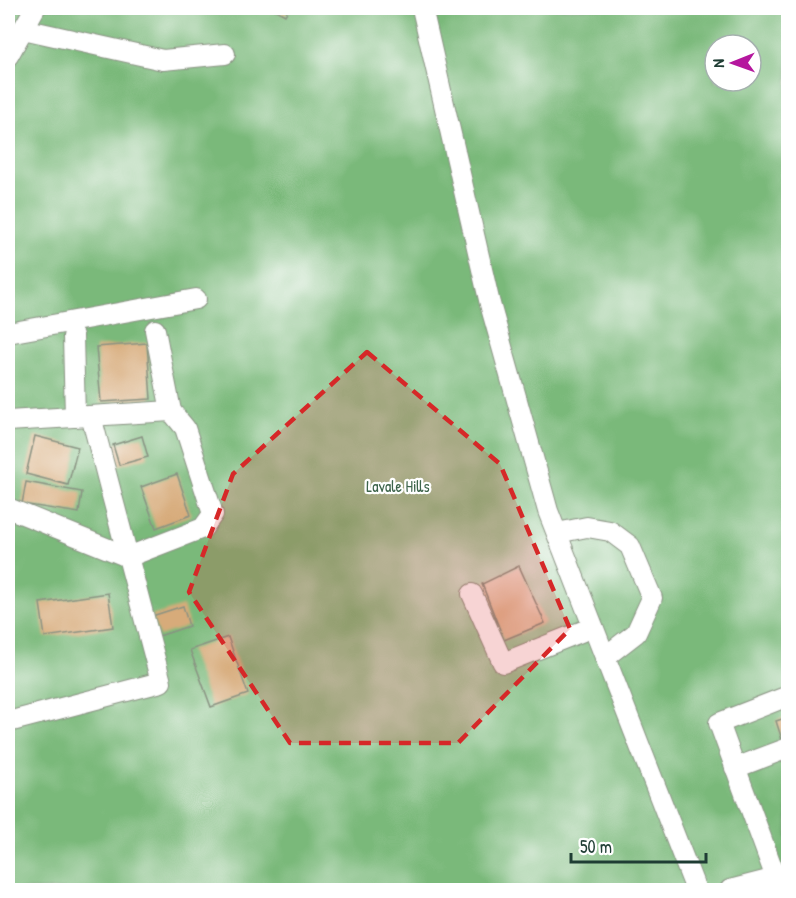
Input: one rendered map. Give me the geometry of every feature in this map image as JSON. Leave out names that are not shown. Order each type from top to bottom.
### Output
[{"type":"lane","points":[[8,56],[35,8]]},
{"type":"lane","points":[[422,8],[490,304],[548,511],[696,891]]},
{"type":"lane","points":[[23,29],[163,60],[225,54]]},
{"type":"lane","points":[[8,333],[196,299]]},
{"type":"lane","points":[[8,508],[128,557],[203,528],[213,514],[185,428],[171,411],[155,330]]},
{"type":"lane","points":[[8,722],[161,682],[128,557],[83,416],[73,336]]},
{"type":"lane","points":[[8,421],[171,411]]},
{"type":"lane","points":[[556,533],[587,527],[610,531],[630,546],[652,598],[636,633],[605,657]]},
{"type":"lane","points":[[472,594],[503,663],[593,627]]},
{"type":"lane","points":[[730,891],[778,885],[719,723],[789,696]]},
{"type":"lane","points":[[735,768],[789,748]]},
{"type":"highlighted area","points":[[367,352],[500,464],[570,629],[458,743],[290,743],[189,592],[233,474]]},
{"type":"green space","name":"Lavale Hills","points":[[8,8],[788,8],[788,890],[8,890]]},
{"type":"building","points":[[272,8],[289,8],[285,15]]},
{"type":"building","points":[[147,343],[151,399],[101,402],[96,347]]},
{"type":"building","points":[[35,436],[78,447],[68,485],[26,474]]},
{"type":"building","points":[[142,436],[148,457],[119,465],[113,445]]},
{"type":"building","points":[[177,474],[191,515],[156,528],[141,487]]},
{"type":"building","points":[[26,482],[82,492],[79,513],[22,504]]},
{"type":"building","points":[[519,566],[545,623],[504,640],[482,584]]},
{"type":"building","points":[[108,593],[113,627],[45,637],[40,603]]},
{"type":"building","points":[[183,606],[189,626],[159,636],[152,616]]},
{"type":"building","points":[[228,637],[248,694],[211,707],[190,650]]},
{"type":"building","points":[[788,717],[788,741],[783,743],[776,721]]}]
